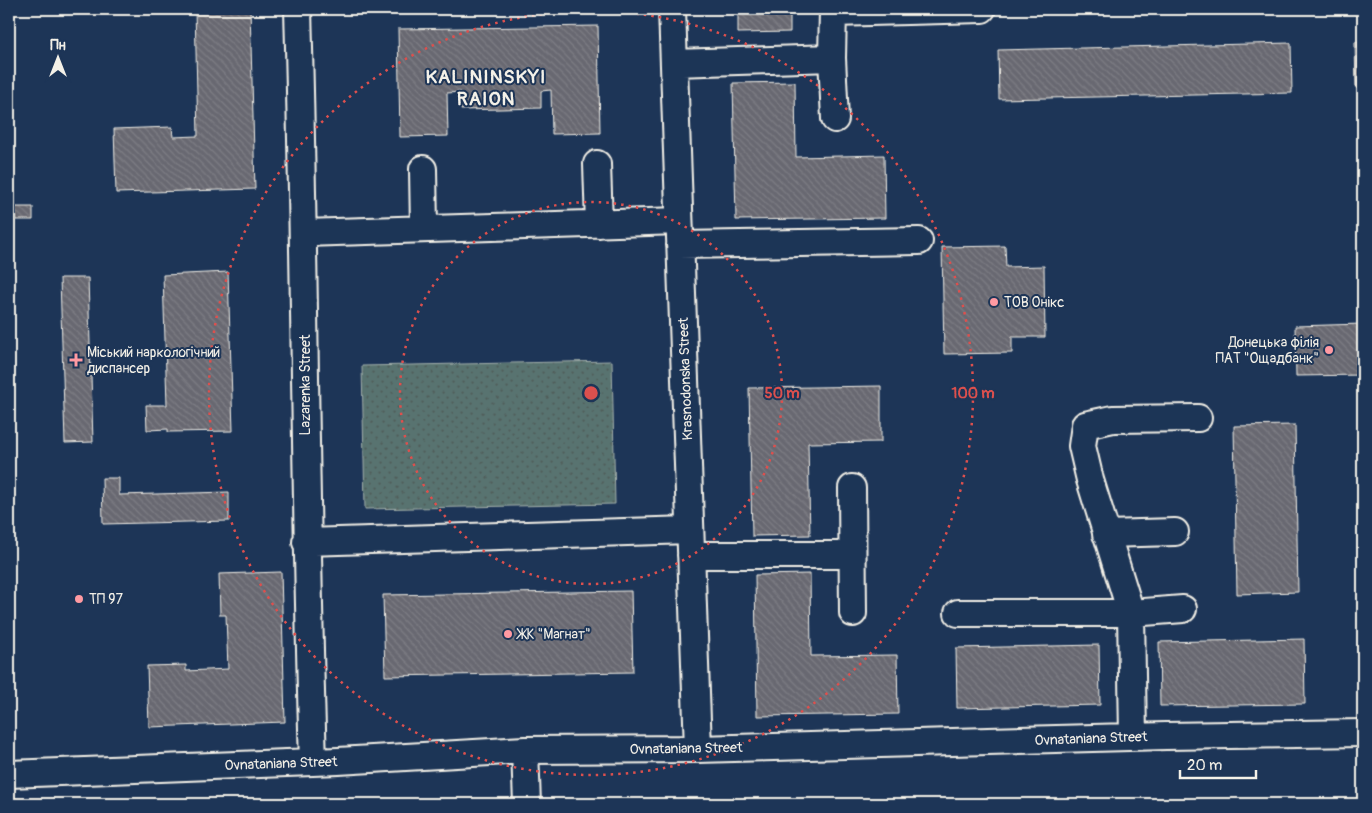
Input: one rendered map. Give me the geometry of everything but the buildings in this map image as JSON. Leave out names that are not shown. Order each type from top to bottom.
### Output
[{"type":"street","name":"Lazarenka Street","points":[[298,9],[304,233],[306,542],[313,762]]},
{"type":"street","name":"Krasnodonska Street","points":[[672,9],[698,749]]},
{"type":"street","points":[[835,119],[832,58],[833,11],[982,9]]},
{"type":"street","points":[[674,63],[832,58]]},
{"type":"street","points":[[597,164],[599,224]]},
{"type":"street","points":[[423,168],[424,229]]},
{"type":"street","points":[[304,233],[599,224],[680,233],[919,241]]},
{"type":"street","points":[[1133,737],[1131,613],[1090,480],[1082,446],[1085,425],[1113,419],[1198,418]]},
{"type":"street","points":[[852,488],[853,613]]},
{"type":"street","points":[[1106,534],[1175,532]]},
{"type":"street","points":[[306,542],[691,543],[852,555]]},
{"type":"street","points":[[958,613],[1131,613],[1183,609]]},
{"type":"street","name":"Ovnataniana Street","points":[[9,774],[313,762],[525,750],[698,749],[1133,737],[1363,733]]},
{"type":"street","points":[[525,750],[527,804]]},
{"type":"green space","points":[[612,361],[615,504],[365,509],[362,366]]},
{"type":"place","name":"ТОВ Онікс","points":[[994,302]]},
{"type":"place","name":"Донецька філія ПАТ \"Ощадбанк\"","points":[[1329,350]]},
{"type":"place","name":"Міський наркологічний диспансер","points":[[76,360]]},
{"type":"place","name":"ТП 97","points":[[79,599]]},
{"type":"place","name":"ЖК \"Магнат\"","points":[[508,634]]},
{"type":"district","name":"KALININSKYI RAION","points":[[486,87]]}]
